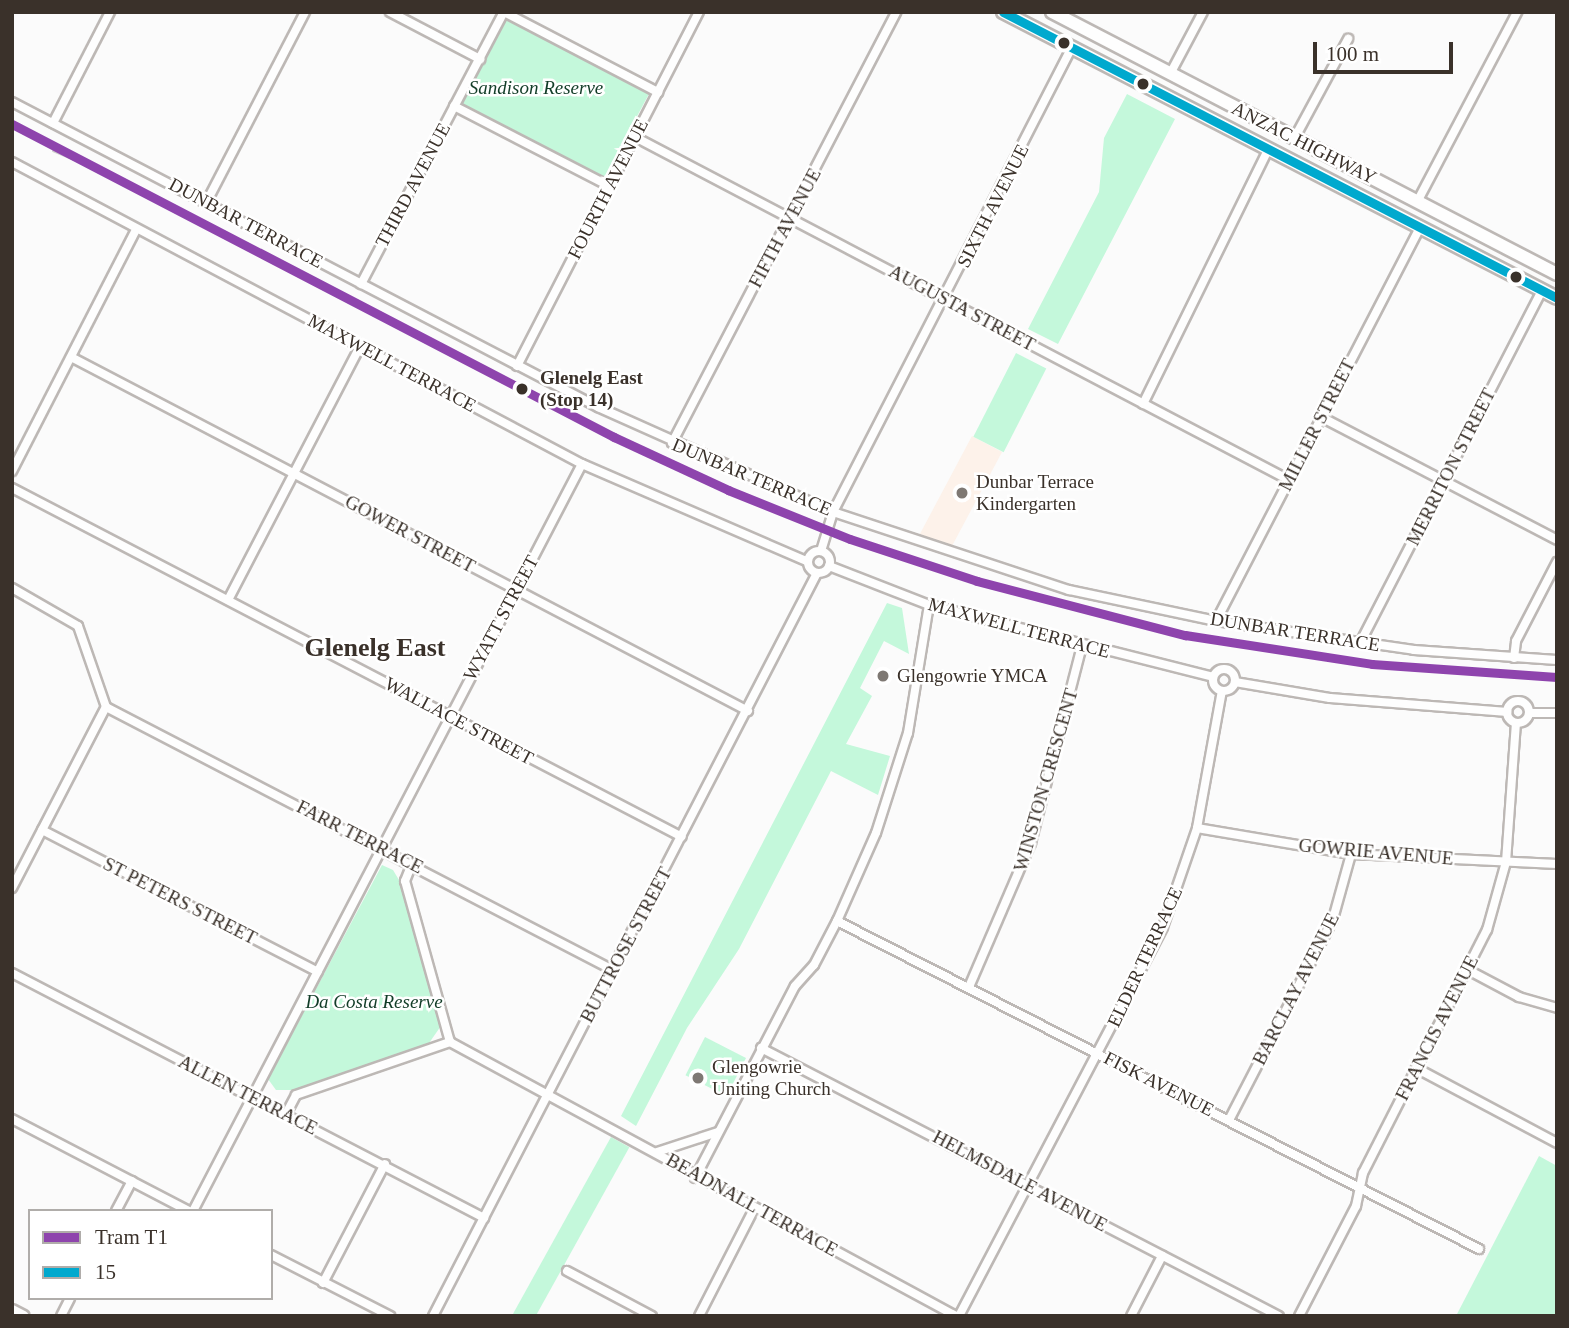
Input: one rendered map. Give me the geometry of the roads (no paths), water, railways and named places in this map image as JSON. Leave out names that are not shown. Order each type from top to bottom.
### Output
[{"type":"highway","name":"ANZAC HIGHWAY","points":[[1003,12],[1557,298]]},
{"type":"highway","name":"ANZAC HIGHWAY","points":[[1052,12],[1557,274]]},
{"type":"highway","points":[[1335,160],[1345,177],[1339,187]]},
{"type":"highway","points":[[1360,173],[1355,192],[1361,198]]},
{"type":"street","points":[[53,123],[110,12]]},
{"type":"street","points":[[206,203],[304,12]]},
{"type":"street","points":[[390,12],[480,59]]},
{"type":"street","points":[[504,12],[658,92]]},
{"type":"street","name":"THIRD AVENUE","points":[[361,284],[504,12]]},
{"type":"street","name":"FOURTH AVENUE","points":[[517,366],[699,12]]},
{"type":"street","name":"FIFTH AVENUE","points":[[672,443],[792,219],[896,12]]},
{"type":"street","points":[[1170,74],[1203,12]]},
{"type":"street","points":[[1417,202],[1517,12]]},
{"type":"street","points":[[1294,139],[1348,39]]},
{"type":"street","name":"SIXTH AVENUE","points":[[821,551],[833,512],[945,299],[1072,47]]},
{"type":"street","name":"DUNBAR TERRACE","points":[[12,102],[517,366],[672,443],[833,512],[1069,590],[1216,621],[1360,643],[1557,660]]},
{"type":"street","points":[[454,106],[610,186]]},
{"type":"street","name":"AUGUSTA STREET","points":[[635,137],[1289,480]]},
{"type":"street","points":[[1143,404],[1268,150]]},
{"type":"street","name":"MAXWELL TERRACE","points":[[12,162],[582,464],[810,558]]},
{"type":"street","name":"MILLER STREET","points":[[1216,621],[1419,229]]},
{"type":"street","points":[[12,471],[136,230]]},
{"type":"street","name":"MERRITON STREET","points":[[1360,643],[1542,290]]},
{"type":"street","points":[[228,600],[360,346]]},
{"type":"street","name":"GOWER STREET","points":[[71,357],[748,711]]},
{"type":"street","points":[[1321,417],[1557,540]]},
{"type":"street","name":"WYATT STREET","points":[[192,1209],[582,464]]},
{"type":"street","name":"WALLACE STREET","points":[[12,488],[682,837]]},
{"type":"street","points":[[821,551],[827,555],[829,566],[817,573],[810,558],[821,551]]},
{"type":"street","points":[[1514,657],[1516,641],[1557,562]]},
{"type":"street","name":"MAXWELL TERRACE","points":[[829,566],[929,605],[1082,646],[1213,677],[1227,670],[1234,682]]},
{"type":"street","name":"BUTTROSE STREET","points":[[433,1316],[817,573]]},
{"type":"street","points":[[12,588],[78,626],[106,707],[12,888]]},
{"type":"street","points":[[695,1178],[761,1048],[837,921],[895,781],[929,605]]},
{"type":"street","name":"WINSTON CRESCENT","points":[[969,987],[1031,843],[1082,646]]},
{"type":"street","points":[[1213,677],[1222,691],[1234,682],[1330,698],[1507,712],[1516,723],[1529,713],[1557,713]]},
{"type":"street","name":"ELDER TERRACE","points":[[958,1316],[1031,1186],[1163,927],[1197,828],[1222,691]]},
{"type":"street","points":[[1507,712],[1518,701],[1525,704],[1529,713]]},
{"type":"street","name":"FARR TERRACE","points":[[106,707],[382,848],[612,970]]},
{"type":"street","name":"FRANCIS AVENUE","points":[[1298,1316],[1361,1188],[1363,1173],[1488,930],[1506,862],[1516,723]]},
{"type":"street","name":"GOWRIE AVENUE","points":[[1197,828],[1351,854],[1557,864]]},
{"type":"street","name":"ST PETERS STREET","points":[[42,830],[318,972]]},
{"type":"street","name":"BARCLAY AVENUE","points":[[1229,1120],[1333,919],[1351,854]]},
{"type":"street","points":[[412,864],[405,881],[450,1042],[548,1094]]},
{"type":"street","name":"FISK AVENUE","points":[[837,921],[1479,1249]]},
{"type":"street","points":[[1468,970],[1519,997],[1557,1008]]},
{"type":"street","name":"ALLEN TERRACE","points":[[12,973],[385,1164],[484,1218]]},
{"type":"street","points":[[286,1114],[296,1095],[450,1042]]},
{"type":"street","name":"HELMSDALE AVENUE","points":[[761,1048],[1279,1316]]},
{"type":"street","points":[[1416,1068],[1557,1143]]},
{"type":"street","name":"BEADNALL TERRACE","points":[[548,1094],[657,1152],[695,1178],[958,1316]]},
{"type":"street","points":[[12,1119],[187,1209]]},
{"type":"street","points":[[657,1152],[718,1132]]},
{"type":"street","points":[[323,1283],[385,1164]]},
{"type":"street","points":[[117,1209],[132,1181]]},
{"type":"street","points":[[699,1316],[754,1209]]},
{"type":"street","points":[[273,1256],[390,1316]]},
{"type":"street","points":[[1130,1316],[1162,1256]]},
{"type":"street","points":[[567,1271],[652,1316]]},
{"type":"street","points":[[61,1316],[69,1300]]},
{"type":"street","points":[[12,1310],[23,1316]]},
{"type":"tram line","name":"T1","points":[[12,124],[614,437],[728,490],[850,539],[977,581],[1185,635],[1372,664],[1557,677]]},
{"type":"tram line","points":[[53,151],[115,177]]},
{"type":"place","name":"Glenelg East (Stop 14)","points":[[522,389]]},
{"type":"place","name":"Dunbar Terrace Kindergarten","points":[[962,493]]},
{"type":"place","name":"Glengowrie YMCA","points":[[883,676]]},
{"type":"place","name":"Glengowrie Uniting Church","points":[[698,1078]]},
{"type":"district","name":"Glenelg East","points":[[375,648]]},
{"type":"park label","name":"Sandison Reserve","points":[[536,88]]},
{"type":"park label","name":"Da Costa Reserve","points":[[374,1002]]}]
